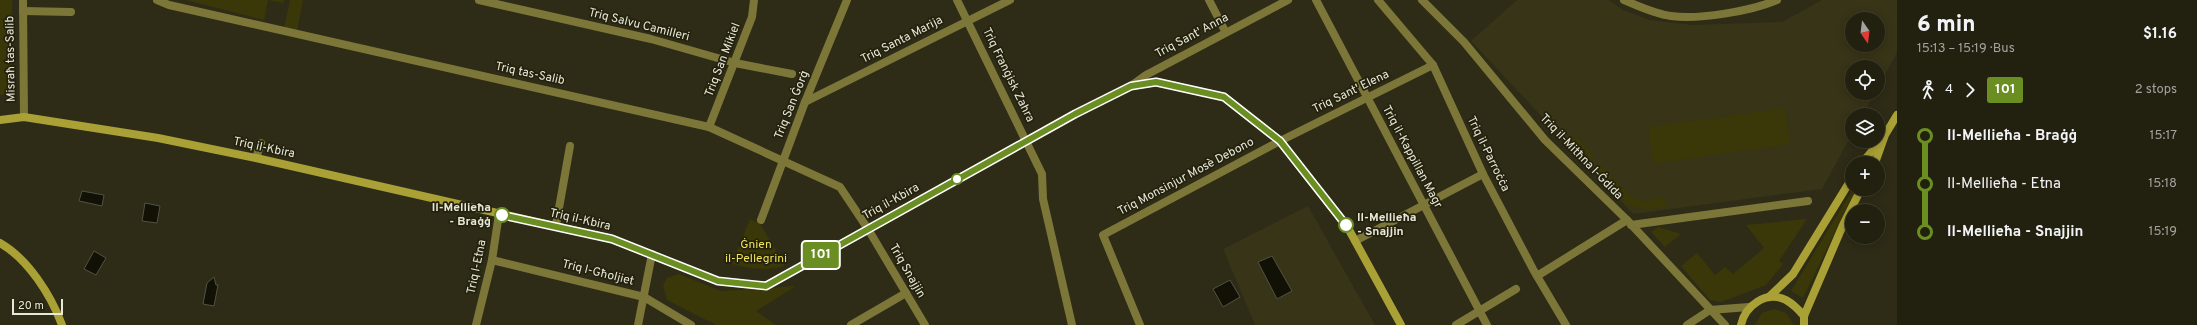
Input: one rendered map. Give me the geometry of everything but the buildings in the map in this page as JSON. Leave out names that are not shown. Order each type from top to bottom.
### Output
[{"type":"main road","name":"Triq il-Kbira","points":[[0,120],[24,117],[158,138],[256,158],[612,239],[718,281],[766,286],[1026,140],[1131,86],[1156,82],[1224,97],[1280,141],[1348,228],[1401,325]]},
{"type":"main road","points":[[1885,135],[1897,115]]},
{"type":"main road","points":[[1868,156],[1874,148]]},
{"type":"main road","points":[[1769,297],[1793,274],[1845,189]]},
{"type":"main road","points":[[1804,325],[1804,316],[1843,225],[1858,196]]},
{"type":"main road","points":[[0,243],[8,247],[42,284],[62,325]]},
{"type":"main road","points":[[1741,325],[1749,307],[1758,300],[1769,297],[1786,300],[1804,316]]},
{"type":"street","name":"Misraħ tas-Salib","points":[[23,0],[24,117]]},
{"type":"street","name":"Triq tas-Salib","points":[[158,0],[169,6],[709,127],[840,187],[868,229]]},
{"type":"street","name":"Triq Salvu Camilleri","points":[[479,0],[651,39],[735,63],[792,74]]},
{"type":"street","name":"Triq San Mikiel","points":[[709,127],[752,17],[754,0]]},
{"type":"street","name":"Triq San Ġorġ","points":[[761,220],[805,102],[848,0]]},
{"type":"street","name":"Triq Franġisk Zahra","points":[[957,0],[1042,174],[1043,199],[1072,325]]},
{"type":"street","name":"Triq Santa Marija","points":[[805,102],[1010,0]]},
{"type":"street","points":[[1209,0],[1225,31]]},
{"type":"street","name":"Triq Sant' Anna","points":[[1131,86],[1146,75],[1225,31],[1288,0]]},
{"type":"street","name":"Triq il-Kappillan Magr","points":[[1316,0],[1486,325]]},
{"type":"street","name":"Triq il-Parroċċa","points":[[1378,0],[1433,65],[1483,174],[1537,276],[1566,325]]},
{"type":"street","name":"Triq il-Mitħna l-Ġdida","points":[[1422,0],[1464,42],[1545,140],[1629,223],[1725,325]]},
{"type":"street","points":[[1624,0],[1669,16],[1694,17],[1737,10],[1777,0]]},
{"type":"street","points":[[23,11],[71,12]]},
{"type":"street","name":"Triq Sant' Elena","points":[[1280,141],[1433,65]]},
{"type":"street","name":"Triq Monsinjur Mosè Debono","points":[[1140,325],[1103,235],[1280,141]]},
{"type":"street","points":[[256,158],[261,143]]},
{"type":"street","points":[[556,226],[570,146]]},
{"type":"street","points":[[1355,241],[1483,174]]},
{"type":"street","points":[[1537,276],[1629,223],[1808,201]]},
{"type":"street","name":"Triq l-Etna","points":[[476,325],[492,260],[499,214]]},
{"type":"street","name":"Triq Snajjin","points":[[868,229],[925,325]]},
{"type":"street","points":[[638,325],[652,254]]},
{"type":"street","name":"Triq l-Għoljiet","points":[[492,260],[644,297],[691,325]]},
{"type":"street","points":[[1456,325],[1516,289]]},
{"type":"street","points":[[851,325],[906,293]]},
{"type":"street","points":[[1688,325],[1710,310],[1749,307]]},
{"type":"shaded area","points":[[1517,0],[1609,0],[1621,9],[1649,20],[1693,25],[1782,22],[1822,0],[1897,0],[1897,53],[1885,74],[1885,60],[1845,60],[1845,100],[1871,100],[1867,108],[1845,108],[1845,147],[1822,189],[1633,214],[1471,41]]},
{"type":"shaded area","points":[[82,191],[104,195],[102,206],[79,201]]},
{"type":"shaded area","points":[[145,203],[160,206],[157,223],[142,221]]},
{"type":"shaded area","points":[[1308,206],[1375,325],[1255,325],[1223,249]]},
{"type":"shaded area","points":[[94,251],[106,258],[96,275],[84,269]]},
{"type":"shaded area","points":[[1272,256],[1292,291],[1277,299],[1258,262]]},
{"type":"shaded area","points":[[214,277],[216,285],[218,285],[214,306],[203,304],[207,283]]},
{"type":"shaded area","points":[[1230,280],[1240,297],[1223,307],[1213,289]]},
{"type":"green space","points":[[0,0],[12,0],[11,93],[0,95]]},
{"type":"green space","points":[[186,0],[268,0],[264,20]]},
{"type":"green space","points":[[268,0],[284,0],[283,3]]},
{"type":"green space","points":[[290,0],[303,0],[297,31],[284,28]]},
{"type":"green space","points":[[1785,108],[1790,144],[1653,164],[1648,127]]},
{"type":"green space","points":[[1576,136],[1594,157],[1589,161],[1571,140]]},
{"type":"green space","points":[[1599,163],[1632,198],[1644,201],[1664,197],[1666,207],[1646,210],[1627,205],[1593,168]]},
{"type":"green space","points":[[1849,196],[1853,196],[1849,204],[1845,204],[1845,212],[1803,298],[1791,291]]},
{"type":"green space","name":"Ġnien il-Pellegrini","points":[[750,219],[760,224],[785,266],[758,269],[732,264]]},
{"type":"green space","points":[[1807,219],[1779,261],[1783,264],[1766,285],[1721,302],[1710,300],[1681,266],[1697,253],[1715,275],[1725,267],[1733,274],[1764,248],[1746,225]]},
{"type":"green space","points":[[1658,227],[1681,234],[1665,247],[1651,232]]},
{"type":"green space","points":[[679,274],[721,291],[796,286],[756,311],[776,325],[716,325],[667,300],[663,285],[667,278]]},
{"type":"green space","points":[[1774,309],[1786,313],[1794,325],[1755,325],[1762,313]]},
{"type":"bus line","name":"101","points":[[502,215],[612,239],[718,281],[766,286],[1075,114],[1131,86],[1156,82],[1224,97],[1280,141],[1346,225]]},
{"type":"place","name":"Il-Mellieħa - Braġġ","points":[[502,215]]},
{"type":"place","name":"Il-Mellieħa - Snajjin","points":[[1346,225]]}]
